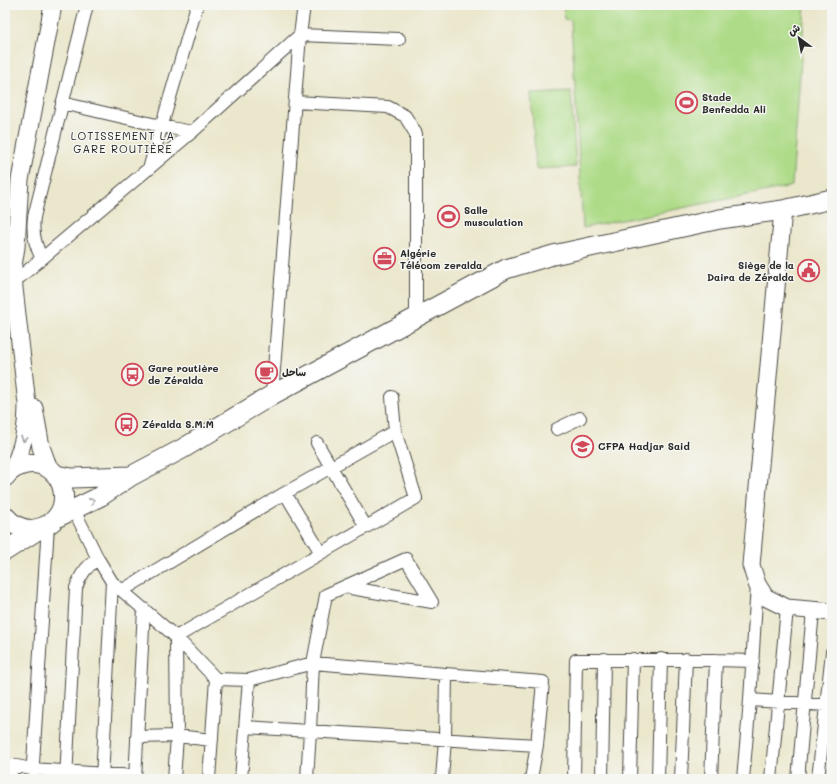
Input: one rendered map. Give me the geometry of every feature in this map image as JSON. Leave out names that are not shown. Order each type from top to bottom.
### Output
[{"type":"main road","points":[[9,473],[25,435],[27,413],[13,266],[16,247],[20,180],[53,5]]},
{"type":"main road","points":[[5,551],[48,524],[101,496],[131,476],[182,449],[272,396],[506,269],[552,256],[720,219],[783,210],[832,199]]},
{"type":"main road","points":[[783,210],[751,564],[757,584],[765,597],[787,608],[832,612]]},
{"type":"main road","points":[[8,521],[22,528],[32,529],[48,524],[62,510],[64,501],[64,491],[61,482],[52,472],[41,447],[35,419],[16,247]]},
{"type":"main road","points":[[9,473],[22,465],[31,464],[40,465],[52,472],[72,478],[131,476]]},
{"type":"street","points":[[42,258],[33,234],[34,217],[87,5]]},
{"type":"street","points":[[149,168],[197,5]]},
{"type":"street","points":[[272,396],[300,35],[304,5]]},
{"type":"street","points":[[20,278],[192,132],[300,35],[399,39]]},
{"type":"street","points":[[296,102],[388,107],[406,116],[410,122],[416,134],[416,319]]},
{"type":"street","points":[[62,103],[192,132]]},
{"type":"street","points":[[176,637],[416,498],[395,431],[392,397]]},
{"type":"street","points":[[557,429],[580,418]]},
{"type":"street","points":[[123,590],[331,466],[395,431]]},
{"type":"street","points":[[317,443],[366,527]]},
{"type":"street","points":[[285,493],[321,553]]},
{"type":"street","points":[[74,510],[112,582],[176,637],[216,679],[249,680],[313,664],[543,682],[537,745],[531,779]]},
{"type":"street","points":[[32,774],[48,524]]},
{"type":"street","points":[[66,775],[76,588],[86,568],[98,558]]},
{"type":"street","points":[[306,779],[313,664],[326,595],[406,559],[432,602],[345,587]]},
{"type":"street","points":[[102,776],[112,582]]},
{"type":"street","points":[[743,779],[753,661],[757,584]]},
{"type":"street","points":[[771,779],[787,608]]},
{"type":"street","points":[[5,763],[32,774],[135,778],[144,609]]},
{"type":"street","points":[[798,779],[813,611]]},
{"type":"street","points":[[174,779],[177,736],[176,637]]},
{"type":"street","points":[[818,779],[832,652]]},
{"type":"street","points":[[602,779],[604,659]]},
{"type":"street","points":[[630,779],[633,659]]},
{"type":"street","points":[[658,779],[661,659]]},
{"type":"street","points":[[574,779],[576,660],[686,659],[753,661]]},
{"type":"street","points":[[681,779],[686,659]]},
{"type":"street","points":[[711,779],[716,660]]},
{"type":"street","points":[[442,779],[445,739],[446,674]]},
{"type":"street","points":[[209,779],[216,679]]},
{"type":"street","points":[[241,779],[249,680]]},
{"type":"street","points":[[750,700],[826,704]]},
{"type":"street","points":[[245,727],[537,745]]},
{"type":"street","points":[[137,737],[177,736],[212,740]]},
{"type":"street","points":[[5,763],[13,779]]},
{"type":"green space","name":"Stade Benfedda Ali","points":[[563,5],[805,5],[792,186],[583,228],[571,20],[564,19]]},
{"type":"green space","points":[[571,91],[576,167],[536,169],[531,93]]},
{"type":"place","name":"Stade Benfedda Ali","points":[[687,103]]},
{"type":"place","name":"Salle musculation","points":[[448,216]]},
{"type":"place","name":"Algérie Télécom zeralda","points":[[385,259]]},
{"type":"place","name":"Siège de la Daira de Zéralda","points":[[809,271]]},
{"type":"place","name":"ساحل","points":[[266,372]]},
{"type":"place","name":"Gare routière de Zéralda","points":[[133,374]]},
{"type":"place","name":"Zéralda S.M.M","points":[[127,424]]},
{"type":"place","name":"CFPA Hadjar Said","points":[[583,446]]},
{"type":"district","name":"LOTISSEMENT LA GARE ROUTIÈRE","points":[[123,142]]}]
